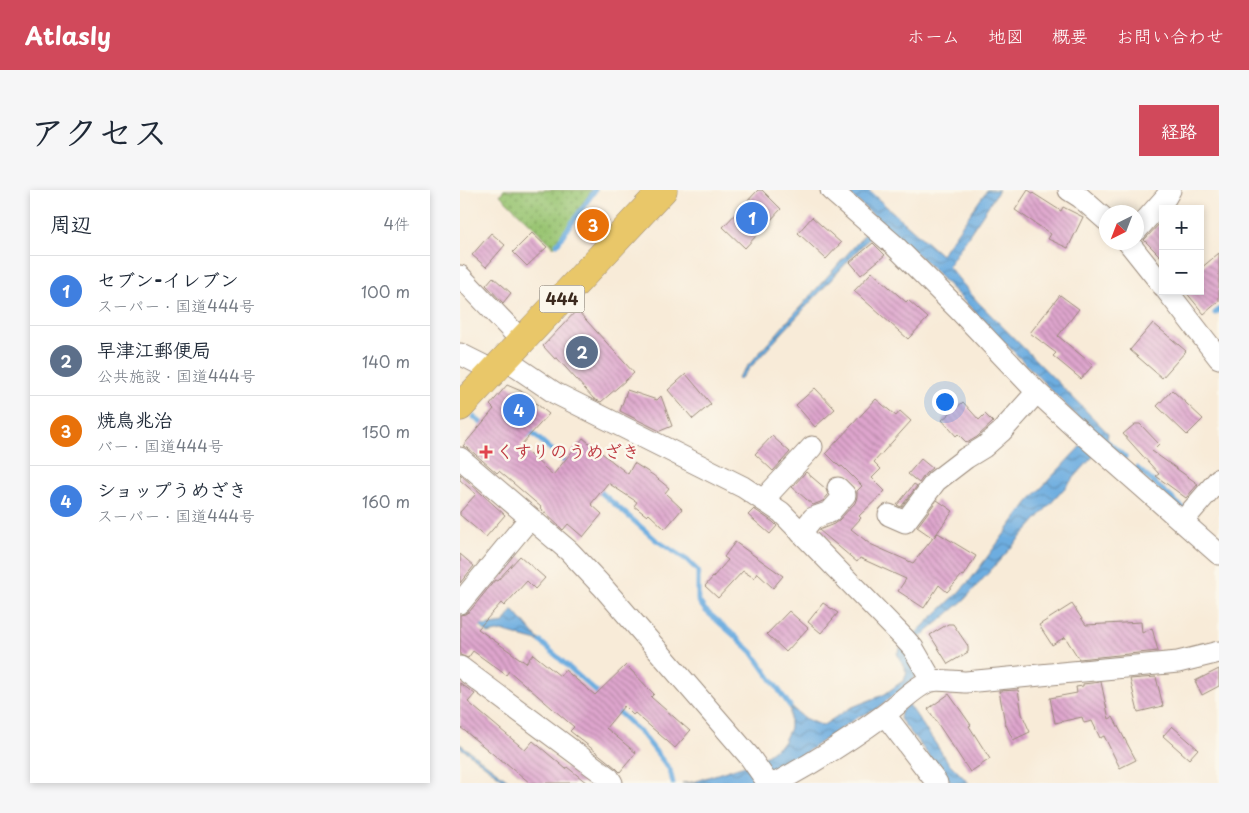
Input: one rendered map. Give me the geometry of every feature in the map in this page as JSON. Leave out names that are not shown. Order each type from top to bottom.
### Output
[{"type":"highway","name":"444","points":[[460,407],[663,190]]},
{"type":"street","points":[[831,190],[893,244],[1037,392],[1219,554]]},
{"type":"street","points":[[1069,190],[1099,214]]},
{"type":"street","points":[[1144,222],[1170,190]]},
{"type":"street","points":[[1134,250],[1159,281]]},
{"type":"street","points":[[460,276],[507,357],[515,366],[555,393],[743,487],[781,512],[908,643],[932,681]]},
{"type":"street","points":[[1170,295],[1219,358]]},
{"type":"street","points":[[460,354],[482,365],[507,357]]},
{"type":"street","points":[[889,514],[905,522],[936,481],[1001,432],[1037,392]]},
{"type":"street","points":[[763,500],[812,447]]},
{"type":"street","points":[[460,458],[569,551],[602,586],[749,756],[768,783]]},
{"type":"street","points":[[1182,522],[1219,478]]},
{"type":"street","points":[[801,533],[813,518],[830,512],[846,495],[838,488]]},
{"type":"street","points":[[460,603],[530,518]]},
{"type":"street","points":[[776,783],[804,768],[885,715],[919,687],[932,681],[966,682],[1170,663],[1219,652]]},
{"type":"street","points":[[460,667],[609,778],[612,783]]},
{"type":"street","points":[[885,715],[937,783]]},
{"type":"green space","points":[[504,190],[592,190],[554,247],[500,195]]},
{"type":"water","points":[[845,190],[868,190],[941,255],[987,190],[999,190],[948,266],[977,301],[1108,433],[1107,441],[964,600],[915,642],[916,676],[909,683],[875,710],[858,717],[780,771],[747,783],[682,783],[693,782],[760,760],[783,743],[790,728],[790,706],[804,718],[822,726],[850,708],[885,694],[904,680],[907,673],[897,653],[901,647],[971,579],[1028,502],[1093,433],[926,262]]},
{"type":"water","points":[[867,232],[871,236],[739,380],[737,378]]},
{"type":"water","points":[[465,607],[484,626],[504,623],[513,610],[541,642],[501,631],[488,634],[463,609]]},
{"type":"water","points":[[908,703],[948,762],[969,783],[952,783],[900,719],[901,712]]},
{"type":"water","points":[[460,744],[512,783],[508,783],[460,747]]},
{"type":"building","points":[[758,190],[762,190],[781,209],[745,248],[723,227]]},
{"type":"building","points":[[1028,190],[1061,211],[1063,207],[1083,217],[1068,248],[1048,239],[1051,234],[1015,210]]},
{"type":"building","points":[[595,209],[609,221],[591,241],[577,229]]},
{"type":"building","points":[[812,217],[841,243],[826,259],[798,233]]},
{"type":"building","points":[[1159,224],[1159,255],[1144,240]]},
{"type":"building","points":[[491,233],[505,245],[486,267],[472,255]]},
{"type":"building","points":[[532,233],[547,247],[527,266],[513,252]]},
{"type":"building","points":[[873,243],[885,255],[861,275],[850,262]]},
{"type":"building","points":[[1219,253],[1219,301],[1204,314],[1188,295],[1204,295],[1204,266]]},
{"type":"building","points":[[872,272],[906,302],[908,300],[928,318],[908,339],[854,291]]},
{"type":"building","points":[[493,277],[511,293],[503,303],[486,285]]},
{"type":"building","points":[[1060,295],[1079,309],[1058,336],[1093,365],[1081,379],[1053,356],[1056,353],[1030,333]]},
{"type":"building","points":[[577,310],[634,373],[601,402],[594,399],[557,358],[555,359],[543,346]]},
{"type":"building","points":[[1153,323],[1186,351],[1162,378],[1130,350]]},
{"type":"building","points":[[686,374],[711,404],[693,419],[668,390]]},
{"type":"building","points":[[507,385],[521,391],[549,414],[520,446],[553,475],[583,438],[628,474],[634,463],[653,475],[669,488],[665,493],[682,509],[665,529],[649,514],[647,516],[634,506],[637,502],[608,483],[591,504],[602,514],[583,537],[568,524],[563,530],[541,507],[499,471],[497,473],[468,448],[463,446],[494,409],[490,405]]},
{"type":"building","points":[[815,388],[835,409],[815,427],[796,405]]},
{"type":"building","points":[[627,390],[657,400],[661,396],[672,426],[660,431],[620,411]]},
{"type":"building","points":[[1172,390],[1203,419],[1187,435],[1157,406]]},
{"type":"building","points":[[876,399],[896,416],[900,411],[911,421],[874,462],[881,469],[872,478],[885,491],[859,516],[861,518],[851,529],[870,544],[913,563],[933,538],[917,527],[937,500],[953,511],[934,537],[938,533],[976,556],[964,576],[962,575],[947,592],[939,585],[924,608],[898,591],[906,579],[860,558],[857,562],[819,530],[839,520],[855,503],[857,491],[862,486],[826,453]]},
{"type":"building","points":[[963,402],[979,420],[985,414],[993,422],[977,437],[967,443],[958,434],[956,436],[942,420]]},
{"type":"building","points":[[1135,424],[1140,424],[1159,444],[1152,451],[1198,484],[1186,498],[1156,476],[1159,474],[1123,434]]},
{"type":"building","points":[[772,436],[790,452],[773,471],[755,454]]},
{"type":"building","points":[[921,459],[932,468],[919,483],[908,474]]},
{"type":"building","points":[[806,472],[826,489],[828,495],[823,501],[813,505],[792,487]]},
{"type":"building","points":[[460,474],[505,515],[486,537],[460,515],[460,512],[476,494],[460,480]]},
{"type":"building","points":[[914,484],[917,486],[901,507],[897,505]]},
{"type":"building","points":[[754,509],[777,526],[770,534],[748,515]]},
{"type":"building","points":[[735,542],[783,576],[773,588],[757,573],[754,578],[743,571],[718,598],[705,586],[728,560],[724,557]]},
{"type":"building","points":[[460,554],[474,566],[460,583]]},
{"type":"building","points":[[520,556],[545,578],[535,589],[527,581],[504,606],[501,603],[478,629],[526,663],[533,654],[560,676],[565,670],[595,695],[626,665],[654,694],[651,697],[690,731],[675,748],[635,713],[633,715],[624,706],[606,728],[636,753],[620,772],[570,731],[574,727],[509,671],[506,675],[473,651],[468,658],[460,655],[460,615],[470,611],[495,580],[497,581]]},
{"type":"building","points":[[823,603],[838,613],[821,633],[808,622]]},
{"type":"building","points":[[1072,604],[1086,625],[1141,622],[1142,633],[1152,628],[1158,651],[1079,659],[1065,637],[1052,645],[1039,625]]},
{"type":"building","points":[[789,611],[808,628],[786,652],[767,634]]},
{"type":"building","points":[[948,624],[953,624],[968,646],[968,652],[948,664],[930,635]]},
{"type":"building","points":[[1219,669],[1219,686],[1202,695],[1195,681]]},
{"type":"building","points":[[1156,677],[1163,706],[1138,712],[1130,679]]},
{"type":"building","points":[[1101,682],[1109,719],[1113,717],[1136,760],[1120,768],[1104,736],[1100,738],[1092,721],[1084,723],[1082,717],[1055,723],[1050,698],[1077,693],[1076,687],[1083,686],[1083,684]]},
{"type":"building","points":[[460,683],[475,694],[468,702],[525,750],[533,741],[566,769],[567,767],[587,783],[530,783],[505,764],[460,727]]},
{"type":"building","points":[[1018,690],[1022,714],[1030,732],[1013,740],[1005,723],[999,691]]},
{"type":"building","points":[[949,694],[971,725],[969,726],[990,759],[970,772],[928,709]]},
{"type":"building","points":[[1172,726],[1198,749],[1189,759],[1163,736]]},
{"type":"waterway","points":[[557,244],[595,190]]},
{"type":"waterway","points":[[1215,313],[1219,310]]},
{"type":"waterway","points":[[474,417],[487,428]]},
{"type":"waterway","points":[[528,435],[531,432],[569,465]]},
{"type":"waterway","points":[[1107,441],[1125,457]]},
{"type":"waterway","points":[[1137,468],[1183,508]]},
{"type":"waterway","points":[[596,488],[656,540],[687,560],[698,571],[698,600],[705,610],[752,652],[790,706]]},
{"type":"waterway","points":[[1195,518],[1219,539]]},
{"type":"waterway","points":[[541,642],[602,697]]},
{"type":"waterway","points":[[614,708],[643,735],[670,770],[673,783]]},
{"type":"place","name":"セブン-イレブン","points":[[752,218]]},
{"type":"place","name":"焼鳥兆治","points":[[593,225]]},
{"type":"place","name":"早津江郵便局","points":[[582,352]]},
{"type":"place","name":"ショップうめざき","points":[[519,410]]},
{"type":"place","name":"くすりのうめざき","points":[[486,452]]}]
